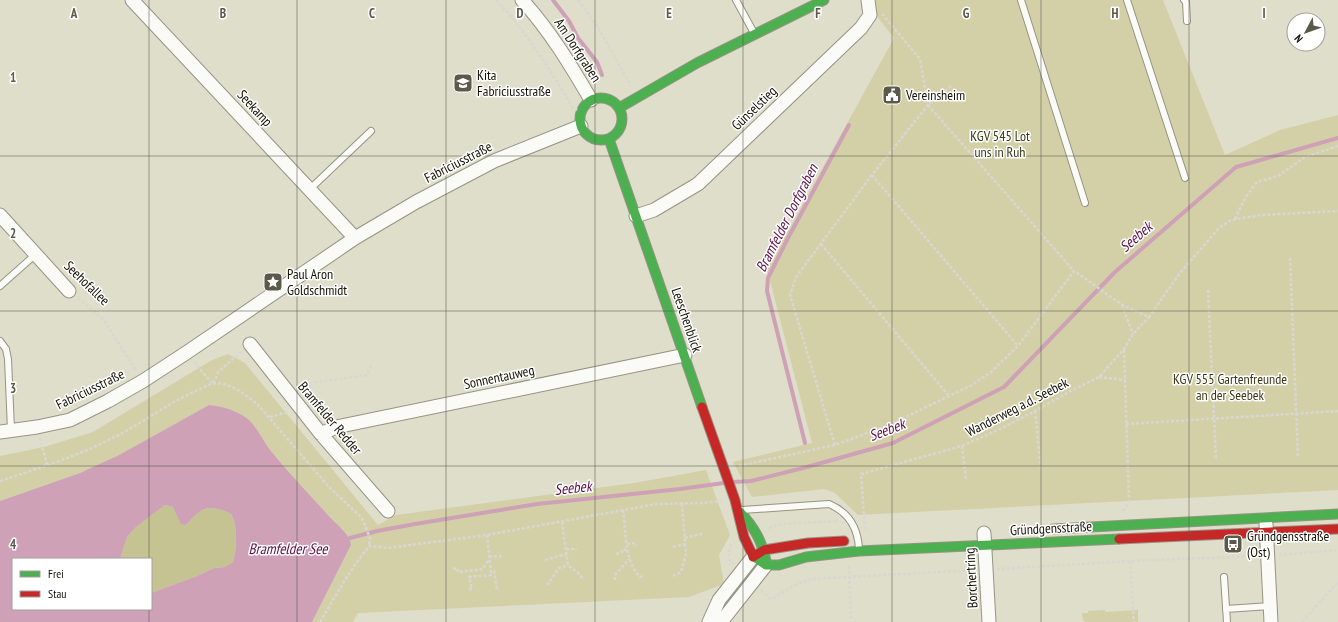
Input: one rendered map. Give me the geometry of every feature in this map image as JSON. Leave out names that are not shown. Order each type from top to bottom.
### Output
[{"type":"street","name":"Seekamp","points":[[132,0],[355,238]]},
{"type":"street","name":"Am Dorfgraben","points":[[522,0],[546,28],[570,63],[591,100]]},
{"type":"street","points":[[619,108],[697,63],[824,0]]},
{"type":"street","name":"Günselstieg","points":[[636,216],[654,210],[698,184],[861,28],[870,15],[868,0]]},
{"type":"street","points":[[596,98],[609,100],[615,103],[619,108],[622,120],[621,126],[609,139],[595,139],[589,136],[581,126],[581,111],[591,100],[596,98]]},
{"type":"street","name":"Fabriciusstraße","points":[[6,431],[37,427],[70,420],[108,401],[143,381],[186,353],[355,238],[416,202],[494,161],[581,126]]},
{"type":"street","name":"Leeschenblick","points":[[609,139],[734,496],[744,537],[759,554]]},
{"type":"street","name":"Seehofallee","points":[[0,215],[69,291]]},
{"type":"street","name":"Bramfelder Redder","points":[[250,344],[321,434],[388,511]]},
{"type":"street","name":"Sonnentauweg","points":[[321,434],[336,427],[684,355]]},
{"type":"street","name":"Leeschenblick","points":[[738,510],[758,532]]},
{"type":"street","name":"Gründgensstraße","points":[[1046,530],[1338,514]]},
{"type":"street","points":[[1266,518],[1271,622]]},
{"type":"street","name":"Gründgensstraße","points":[[766,565],[779,565],[806,557],[985,536],[1115,539],[1338,529]]},
{"type":"street","points":[[721,622],[766,565],[759,554],[758,532],[772,538],[808,543]]},
{"type":"street","name":"Borchertring","points":[[985,536],[989,622]]},
{"type":"street","points":[[709,622],[719,600],[759,554],[808,543],[862,540]]},
{"type":"lane","points":[[736,0],[754,34]]},
{"type":"lane","points":[[1021,0],[1085,203]]},
{"type":"lane","points":[[1127,0],[1185,178]]},
{"type":"lane","points":[[1184,0],[1186,2],[1187,21]]},
{"type":"lane","points":[[310,189],[370,131]]},
{"type":"lane","points":[[0,286],[36,254]]},
{"type":"lane","points":[[0,341],[6,349],[8,359],[6,431]]},
{"type":"lane","points":[[738,510],[829,504],[835,506],[851,520],[862,540],[859,551]]},
{"type":"lane","points":[[1224,577],[1227,622]]},
{"type":"lane","points":[[1226,609],[1270,606]]},
{"type":"path","points":[[496,0],[512,17],[540,54],[573,108],[581,111]]},
{"type":"path","points":[[578,0],[599,29],[638,96]]},
{"type":"path","points":[[880,12],[920,59],[928,106],[1074,271],[1122,305],[1149,317]]},
{"type":"path","points":[[835,445],[790,295],[796,277],[872,175],[928,106],[951,86]]},
{"type":"path","points":[[1235,219],[1245,198],[1257,182],[1278,176],[1304,157],[1338,146]]},
{"type":"path","points":[[872,175],[1018,346]]},
{"type":"path","points":[[1235,219],[1261,215],[1338,211]]},
{"type":"path","name":"Wanderweg a.d. Seebek","points":[[862,540],[861,474],[962,446],[1000,429],[1099,377],[1124,349],[1133,334],[1149,317],[1180,272],[1219,228],[1235,219]]},
{"type":"path","points":[[821,244],[949,396]]},
{"type":"path","points":[[1290,258],[1298,457]]},
{"type":"path","points":[[725,472],[835,445],[887,426],[972,385],[991,372],[1018,346],[1074,271]]},
{"type":"path","points":[[1208,290],[1216,460]]},
{"type":"path","name":"Seehofallee","points":[[69,291],[103,320],[143,381]]},
{"type":"path","points":[[1122,305],[1133,334]]},
{"type":"path","points":[[213,384],[218,372],[250,344]]},
{"type":"path","points":[[1114,526],[1129,502],[1124,349]]},
{"type":"path","points":[[186,353],[213,384]]},
{"type":"path","points":[[270,417],[296,403],[312,392],[310,383],[366,375],[372,364]]},
{"type":"path","points":[[1099,377],[1125,380]]},
{"type":"path","points":[[0,481],[88,449],[125,432],[193,392],[213,384],[227,385],[247,396],[270,417],[329,487],[362,518],[366,527],[370,538],[369,546],[344,581],[320,622]]},
{"type":"path","points":[[1035,411],[1041,471]]},
{"type":"path","points":[[1126,424],[1338,411]]},
{"type":"path","points":[[37,427],[47,465]]},
{"type":"path","points":[[962,446],[966,479]]},
{"type":"path","points":[[369,546],[388,548],[487,535],[657,504],[682,504],[734,496]]},
{"type":"path","points":[[673,576],[681,572],[686,556],[682,504]]},
{"type":"path","points":[[623,510],[629,558],[635,572],[640,577],[644,577]]},
{"type":"path","points":[[562,522],[568,565],[579,574],[582,579]]},
{"type":"path","points":[[685,538],[701,534],[702,536]]},
{"type":"path","points":[[469,589],[472,589],[469,577],[492,575],[487,535]]},
{"type":"path","points":[[1115,539],[1118,562]]},
{"type":"path","points":[[627,544],[635,543],[636,546]]},
{"type":"path","points":[[673,547],[685,544]]},
{"type":"path","points":[[566,550],[576,550]]},
{"type":"path","points":[[616,554],[622,552],[622,550],[628,550]]},
{"type":"path","points":[[849,552],[851,622]]},
{"type":"path","points":[[545,560],[566,555]]},
{"type":"path","points":[[489,557],[502,557]]},
{"type":"path","points":[[615,580],[615,575],[629,558]]},
{"type":"path","points":[[1130,561],[1134,622]]},
{"type":"path","points":[[453,569],[457,568],[458,572],[483,569],[488,562],[490,562]]},
{"type":"path","points":[[548,585],[559,568],[568,565]]},
{"type":"path","points":[[491,572],[494,571],[498,590]]},
{"type":"path","points":[[1302,622],[1338,582]]},
{"type":"green space","points":[[1163,0],[1225,155],[1280,130],[1338,115],[1338,490],[858,515],[835,493],[824,489],[752,497],[733,462],[812,443],[767,269],[894,38],[865,1]]},
{"type":"green space","points":[[228,354],[245,363],[378,525],[396,515],[634,483],[706,470],[730,535],[719,555],[724,584],[689,597],[358,613],[353,622],[312,622],[348,551],[344,531],[334,523],[269,449],[260,434],[248,420],[235,411],[209,405],[119,455],[80,473],[0,501],[0,456],[44,447],[93,432],[212,360]]},
{"type":"green space","points":[[1105,610],[1105,612],[1138,610],[1138,622],[1083,621],[1082,613],[1088,613],[1088,611]]},
{"type":"shaded area","points":[[165,505],[173,507],[186,525],[197,514],[206,509],[211,508],[223,511],[231,514],[235,525],[236,538],[233,562],[225,567],[214,568],[152,593],[152,558],[120,558],[127,537],[135,528]]},
{"type":"water","name":"Bramfelder See","points":[[209,405],[220,407],[240,414],[249,420],[270,450],[330,518],[345,532],[351,545],[312,622],[0,622],[0,501],[80,473],[119,455]],"holes":[[[165,505],[173,507],[181,524],[186,525],[197,514],[206,509],[217,509],[231,514],[235,525],[236,538],[233,562],[225,567],[214,568],[152,593],[152,610],[12,610],[12,558],[120,558],[127,537],[135,528]]]},
{"type":"waterway","points":[[553,0],[569,21],[578,38],[597,62],[602,75]]},
{"type":"waterway","name":"Bramfelder Dorfgraben","points":[[805,443],[767,291],[768,278],[849,125]]},
{"type":"waterway","name":"Seebek","points":[[733,482],[751,481],[893,443],[1004,387],[1115,272],[1236,167],[1338,138]]},
{"type":"waterway","name":"Seebek","points":[[350,538],[415,524],[537,504],[724,483]]},
{"type":"traffic: fast","points":[[619,108],[697,63],[824,0]]},
{"type":"traffic: fast","points":[[597,98],[605,98],[616,104],[622,115],[622,119],[622,123],[616,134],[605,140],[597,140],[586,134],[580,123],[580,115],[586,104],[597,98]]},
{"type":"traffic: fast","points":[[609,139],[702,407]]},
{"type":"traffic: fast","points":[[740,512],[757,535],[766,561]]},
{"type":"traffic: fast","points":[[1053,529],[1338,514]]},
{"type":"traffic: fast","points":[[753,556],[766,565],[779,565],[806,557],[859,551],[1119,539]]},
{"type":"traffic: jam","points":[[702,407],[735,500],[744,537],[753,556]]},
{"type":"traffic: jam","points":[[1119,539],[1338,529]]},
{"type":"traffic: jam","points":[[753,557],[764,550],[808,543],[844,541]]},
{"type":"place","name":"Kita Fabriciusstraße","points":[[463,83]]},
{"type":"place","name":"Vereinsheim","points":[[892,95]]},
{"type":"place","name":"Paul Aron Goldschmidt","points":[[273,282]]},
{"type":"place","name":"Gründgensstraße (Ost)","points":[[1233,544]]},
{"type":"park label","name":"KGV 545 Lot uns in Ruh","points":[[1000,144]]},
{"type":"park label","name":"KGV 555 Gartenfreunde an der Seebek","points":[[1230,388]]}]
